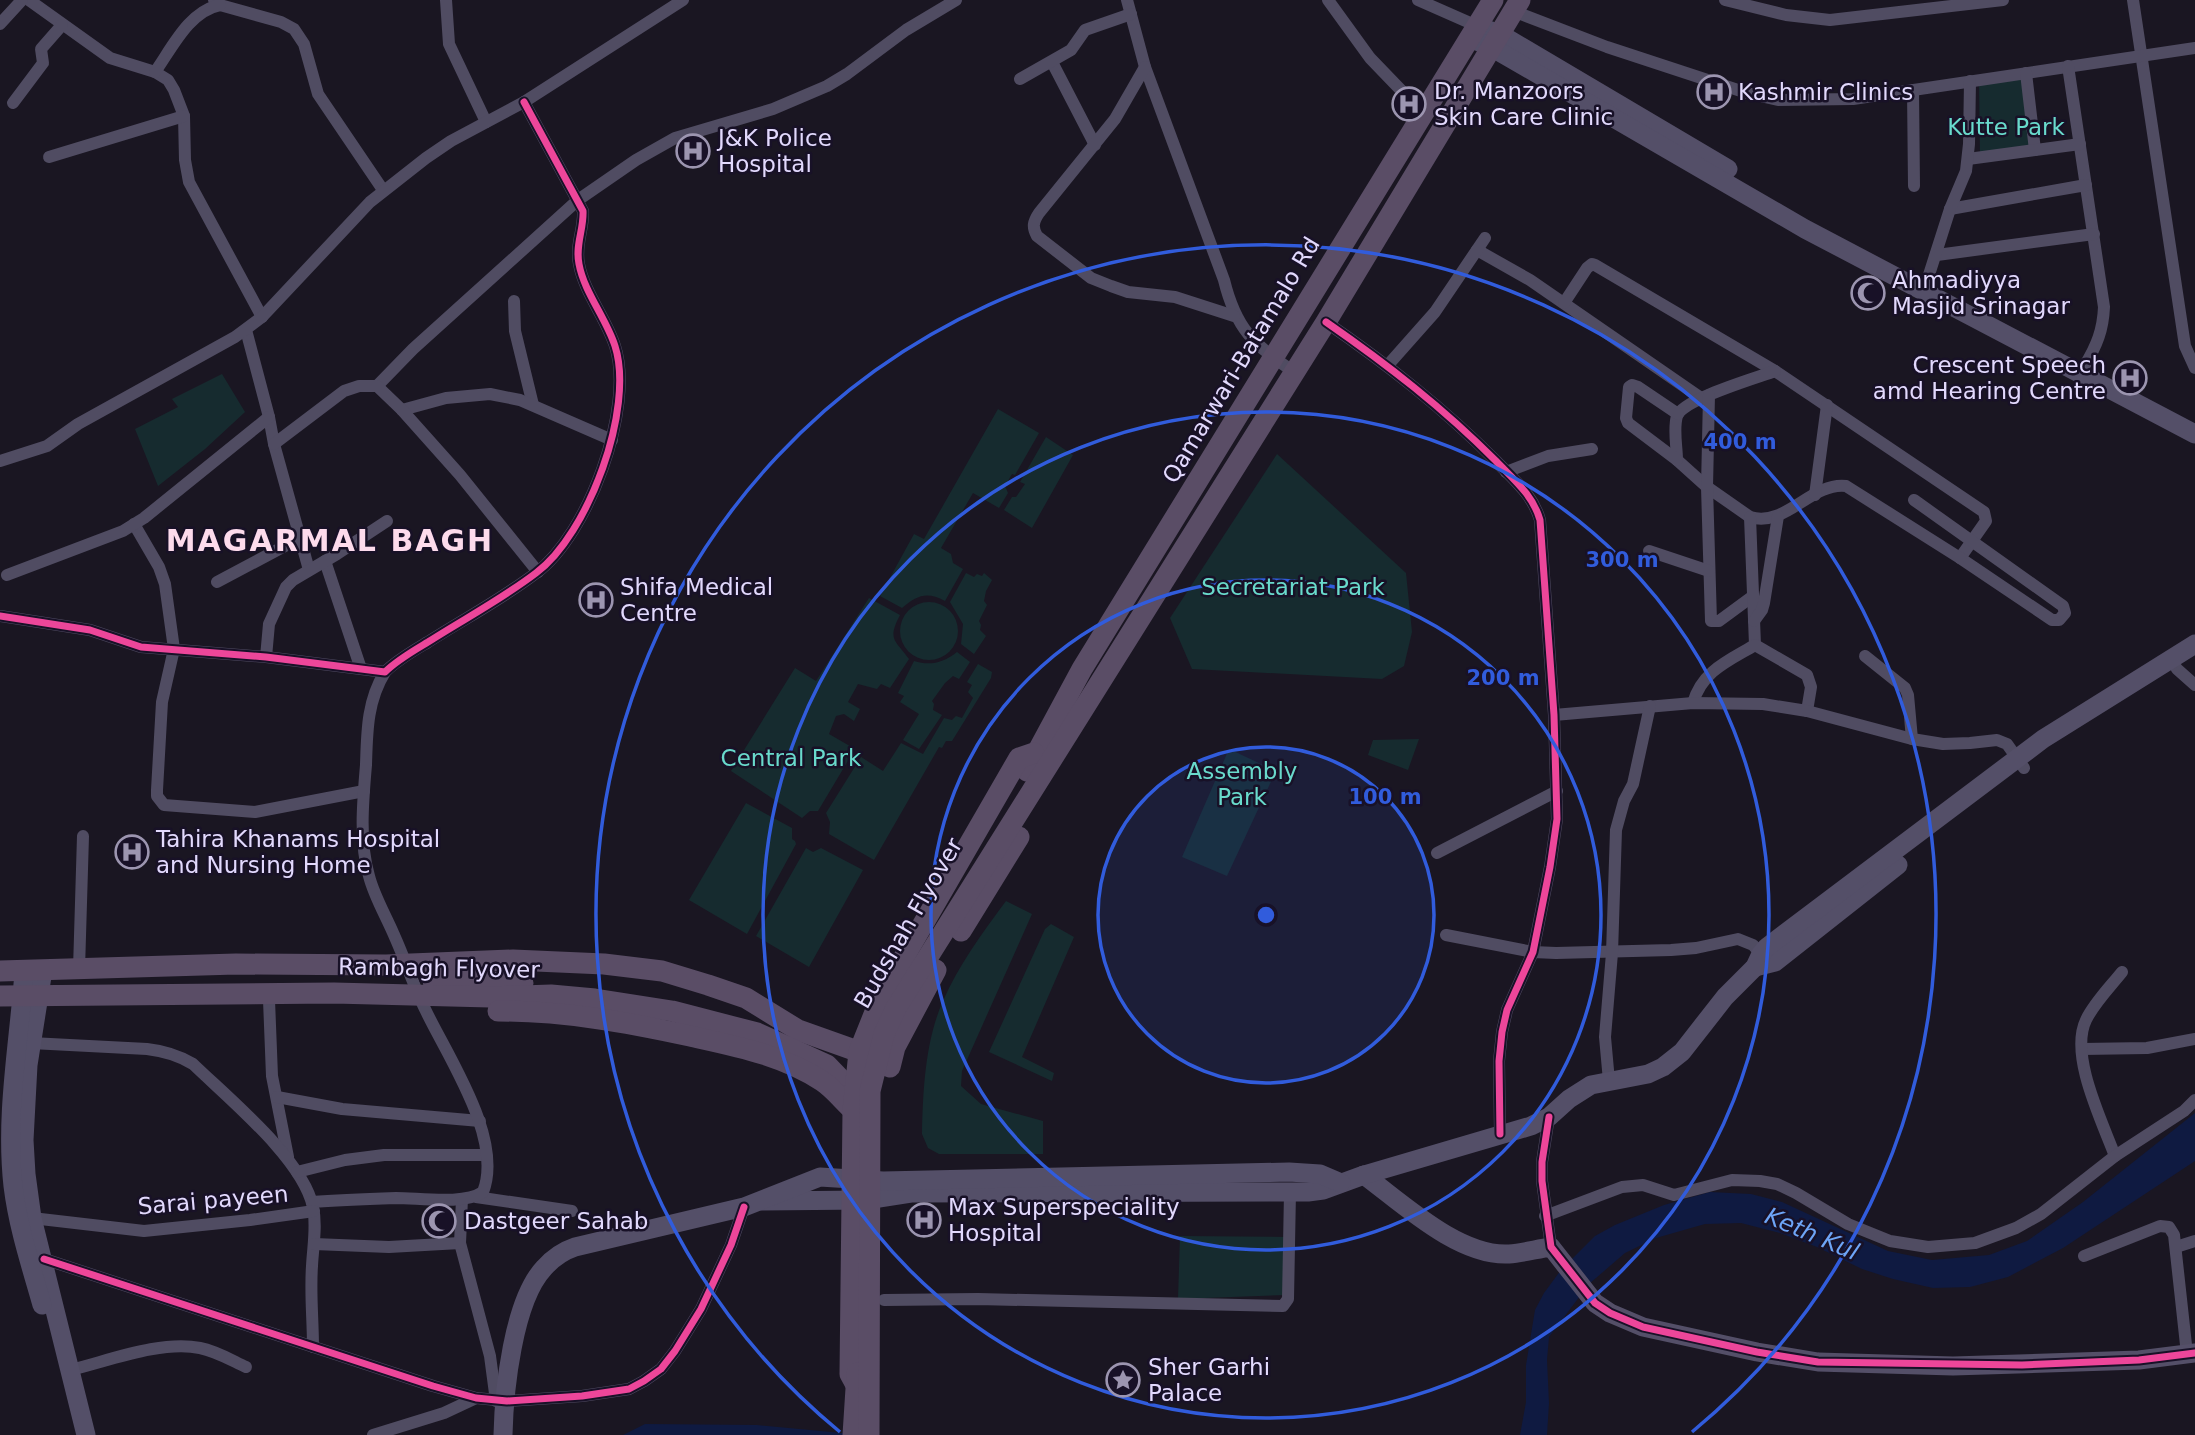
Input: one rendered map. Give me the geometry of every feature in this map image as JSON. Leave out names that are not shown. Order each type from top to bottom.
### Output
[{"type":"main road","name":"Qamarwari-Batamalo Rd","points":[[1045,755],[1083,669],[1493,0]]},
{"type":"main road","points":[[1045,755],[1019,758],[881,997],[859,1052],[854,1102],[850,1374],[864,1378],[879,1375],[884,1300],[882,1102],[895,1047],[929,980],[1048,788],[1045,755],[1102,681],[1326,322],[1516,6]]},
{"type":"main road","points":[[1474,32],[1495,40],[1809,218],[2195,424]]},
{"type":"main road","points":[[1495,40],[1805,229],[2195,435]]},
{"type":"main road","points":[[883,1190],[911,1194],[1323,1190],[1364,1175],[1531,1126],[1549,1117],[1579,1091],[1591,1085],[1648,1074],[1663,1067],[1682,1052],[1758,960],[1775,962],[2021,763],[2054,746],[2174,664],[2195,644]]},
{"type":"main road","points":[[2174,664],[2195,657]]},
{"type":"main road","name":"Budshah Flyover","points":[[864,1378],[862,1092],[876,1033],[888,1003],[1045,755]]},
{"type":"main road","points":[[0,971],[236,964],[547,961],[604,964],[662,971],[747,998],[798,1030],[891,1063]]},
{"type":"main road","points":[[33,971],[11,1104],[13,1186],[21,1229],[61,1367],[76,1435]]},
{"type":"main road","name":"Rambagh Flyover","points":[[0,984],[267,979],[554,983],[611,989],[726,1009],[798,1030]]},
{"type":"main road","name":"Rambagh Flyover","points":[[0,996],[255,993],[490,997],[551,995],[637,1004],[757,1033],[827,1065],[854,1102]]},
{"type":"main road","points":[[0,1005],[269,1000],[356,1001],[425,1010],[540,1011],[650,1027],[770,1055]]},
{"type":"main road","points":[[29,1005],[31,1043],[24,1140],[26,1174],[33,1218],[86,1435]]},
{"type":"main road","points":[[701,1018],[824,1082],[854,1102]]},
{"type":"main road","points":[[503,1433],[501,1401],[521,1312],[542,1269],[559,1255],[582,1245],[753,1204],[852,1189],[883,1190],[1289,1172],[1320,1174],[1341,1183]]},
{"type":"main road","points":[[1364,1175],[1427,1222],[1469,1246],[1507,1254],[1553,1249],[1595,1303],[1609,1313],[1643,1327],[1757,1352],[1818,1362],[2022,1365],[2139,1360],[2191,1353]]},
{"type":"main road","points":[[853,1435],[862,1410],[864,1378]]},
{"type":"main road","points":[[862,1410],[869,1435]]},
{"type":"street","points":[[0,24],[22,0]]},
{"type":"street","points":[[29,0],[110,58],[155,72],[168,80],[184,116],[189,182],[262,317]]},
{"type":"street","points":[[446,0],[449,44],[486,122]]},
{"type":"street","points":[[0,461],[47,446],[78,424],[246,330],[262,317],[383,190],[451,141],[524,102],[683,0]]},
{"type":"street","points":[[377,386],[413,349],[578,200],[636,160],[675,138],[773,109],[827,86],[906,30],[957,0]]},
{"type":"street","points":[[1127,0],[1146,67],[1224,280],[1234,316],[1246,334],[1294,372]]},
{"type":"street","points":[[1328,0],[1370,58],[1423,113]]},
{"type":"street","points":[[1418,0],[1435,4],[1474,32]]},
{"type":"street","points":[[1725,0],[1786,15],[1830,20],[2003,0]]},
{"type":"street","points":[[2133,0],[2185,346],[2193,360]]},
{"type":"street","points":[[155,72],[194,18],[217,3],[281,22],[294,29],[304,44],[318,94],[383,190]]},
{"type":"street","points":[[1516,6],[1607,47],[1747,93],[1778,100],[1853,99],[2195,48]]},
{"type":"street","points":[[1020,79],[1071,50],[1085,30],[1131,14]]},
{"type":"street","points":[[13,103],[43,63],[41,49],[62,25]]},
{"type":"street","points":[[1052,62],[1095,145]]},
{"type":"street","points":[[2068,66],[2104,307],[2103,328],[2097,346],[2085,365]]},
{"type":"street","points":[[1146,67],[1115,119],[1034,221],[1033,229],[1037,236],[1091,278],[1128,292],[1175,297],[1234,316]]},
{"type":"street","points":[[2026,73],[2035,150]]},
{"type":"street","points":[[1927,281],[1968,159],[1970,81]]},
{"type":"street","points":[[1913,90],[1914,186]]},
{"type":"street","points":[[476,1197],[483,1192],[485,1186],[486,1156],[480,1121],[472,1099],[425,1010],[369,877],[364,851],[364,791],[368,716],[376,687],[385,672],[538,572],[565,541],[590,500],[602,476],[612,440],[619,391],[619,361],[615,345],[579,267],[578,246],[584,220],[583,211],[524,102]]},
{"type":"street","points":[[49,157],[184,116]]},
{"type":"street","points":[[1968,159],[2080,144]]},
{"type":"street","points":[[1950,209],[2086,185]]},
{"type":"street","points":[[1937,254],[2094,234]]},
{"type":"street","points":[[1388,365],[1435,312],[1485,238]]},
{"type":"street","points":[[1477,250],[1530,280],[1705,397]]},
{"type":"street","points":[[1564,303],[1589,265],[1595,265],[1828,404],[1984,512],[1986,522],[1960,558]]},
{"type":"street","points":[[514,301],[515,331],[533,405]]},
{"type":"street","points":[[1326,322],[1388,365],[1464,429],[1530,496],[1541,520],[1555,715],[1557,791],[1554,845],[1533,952],[1507,1010],[1499,1061],[1500,1134]]},
{"type":"street","points":[[246,330],[309,570]]},
{"type":"street","points":[[1678,460],[1678,414],[1686,406],[1775,371]]},
{"type":"street","points":[[274,444],[344,391],[359,386],[377,386],[460,475],[538,572]]},
{"type":"street","points":[[1678,414],[1638,387],[1629,387],[1626,418],[1628,423],[1678,460],[1707,487],[1751,517],[1759,520],[1778,516],[1815,495],[1840,486],[1853,489],[2052,621],[2059,620],[2065,613],[2063,606],[1913,500]]},
{"type":"street","points":[[402,410],[464,395],[505,396],[533,405],[612,440]]},
{"type":"street","points":[[1705,397],[1711,621],[1719,621],[1753,596]]},
{"type":"street","points":[[1815,495],[1828,404]]},
{"type":"street","points":[[7,575],[123,531],[164,504],[269,417]]},
{"type":"street","points":[[1506,472],[1548,456],[1592,449]]},
{"type":"street","points":[[1754,621],[1764,603],[1778,516]]},
{"type":"street","points":[[1751,517],[1755,645]]},
{"type":"street","points":[[266,657],[269,624],[276,603],[286,587],[387,521]]},
{"type":"street","points":[[134,524],[159,567],[165,584],[174,649],[164,685],[160,726],[157,796],[164,805],[255,812],[364,791]]},
{"type":"street","points":[[217,582],[300,538]]},
{"type":"street","points":[[1649,551],[1709,571]]},
{"type":"street","points":[[325,561],[361,669]]},
{"type":"street","points":[[0,616],[90,630],[141,647],[266,657],[385,672]]},
{"type":"street","points":[[1693,703],[1702,680],[1755,645]]},
{"type":"street","points":[[1755,645],[1807,675],[1811,687],[1807,711]]},
{"type":"street","points":[[1865,656],[1905,688],[1912,739]]},
{"type":"street","points":[[2174,664],[2195,685]]},
{"type":"street","points":[[1555,715],[1693,703],[1763,704],[1807,711],[1912,739],[1943,744],[1997,740],[2007,744],[2021,763]]},
{"type":"street","points":[[1609,1081],[1605,1037],[1612,953],[1616,831],[1624,801],[1633,784],[1650,706]]},
{"type":"street","points":[[1437,853],[1557,791]]},
{"type":"street","points":[[79,969],[83,835]]},
{"type":"street","points":[[1446,935],[1533,952],[1612,953],[1696,948],[1738,939],[1753,945],[1758,960]]},
{"type":"street","points":[[2115,1156],[2088,1082],[2082,1049],[2083,1028],[2087,1018],[2122,972]]},
{"type":"street","points":[[269,1000],[272,1076],[288,1157]]},
{"type":"street","points":[[2082,1049],[2147,1048],[2195,1039]]},
{"type":"street","points":[[31,1043],[148,1049],[180,1056],[192,1064],[288,1157],[298,1172],[313,1207],[313,1347]]},
{"type":"street","points":[[277,1097],[342,1109],[480,1121]]},
{"type":"street","points":[[1545,1216],[1622,1187],[1643,1185],[1674,1195],[1732,1180],[1760,1181],[1777,1184],[1848,1224],[1890,1241],[1910,1246],[1975,1243],[2016,1228],[2041,1214],[2115,1156],[2184,1111],[2195,1100]]},
{"type":"street","points":[[1549,1117],[1542,1162],[1545,1216],[1553,1249]]},
{"type":"street","points":[[298,1172],[345,1160],[384,1155],[486,1156]]},
{"type":"street","points":[[884,1300],[978,1299],[1283,1306],[1288,1299],[1290,1192]]},
{"type":"street","name":"Sarai payeen","points":[[33,1218],[144,1231],[216,1224],[313,1207],[401,1198],[476,1197],[572,1211]]},
{"type":"street","points":[[462,1199],[460,1243],[501,1401]]},
{"type":"street","points":[[44,1259],[476,1398],[501,1401],[582,1396],[629,1389],[661,1369],[701,1309],[753,1204]]},
{"type":"street","points":[[2084,1256],[2160,1226],[2169,1227],[2176,1247],[2191,1353]]},
{"type":"street","points":[[2176,1247],[2195,1241]]},
{"type":"street","points":[[314,1244],[389,1247],[460,1243]]},
{"type":"street","points":[[70,1370],[158,1348],[180,1346],[200,1348],[246,1367]]},
{"type":"street","points":[[373,1435],[429,1418],[476,1398]]},
{"type":"green space","name":"Kutte Park","points":[[2026,73],[2035,150],[1980,157],[1979,80]]},
{"type":"green space","points":[[222,374],[245,412],[205,449],[158,486],[135,429],[178,407],[172,399]]},
{"type":"green space","points":[[998,409],[1039,433],[1015,475],[1012,474],[1005,486],[1008,493],[999,508],[973,493],[941,548],[951,554],[953,563],[963,569],[945,601],[927,595],[902,608],[880,596],[914,534],[924,539]]},
{"type":"green space","points":[[1046,437],[1073,455],[1032,528],[1004,510],[1025,484],[1020,482]]},
{"type":"green space","name":"Secretariat Park","points":[[1277,454],[1406,573],[1412,632],[1404,666],[1382,679],[1192,669],[1170,618]]},
{"type":"green space","points":[[966,573],[974,577],[984,573],[992,580],[984,601],[987,605],[979,621],[980,630],[986,636],[974,654],[961,644],[963,624],[950,602]]},
{"type":"green space","name":"Central Park","points":[[869,598],[900,615],[893,635],[909,659],[890,688],[881,684],[877,689],[858,684],[848,702],[860,709],[854,721],[844,714],[836,716],[829,734],[855,749],[818,811],[810,811],[802,818],[731,771],[795,668],[816,681]]},
{"type":"green space","points":[[929,602],[940,604],[953,615],[958,631],[956,642],[945,655],[929,660],[918,658],[905,647],[900,631],[902,620],[913,607]]},
{"type":"green space","name":"Central Park","points":[[957,652],[970,662],[959,679],[953,676],[932,701],[933,710],[942,715],[919,749],[903,740],[919,714],[900,702],[904,696],[898,693],[914,661],[936,662]]},
{"type":"green space","name":"Central Park","points":[[978,664],[992,672],[991,678],[952,741],[946,741],[942,748],[939,747],[874,860],[829,834],[830,822],[826,813],[861,757],[883,771],[901,743],[923,754],[944,718],[962,718],[973,698],[968,692],[972,685],[967,682]]},
{"type":"green space","points":[[1419,739],[1408,770],[1368,755],[1373,740]]},
{"type":"green space","name":"Assembly Park","points":[[1229,749],[1276,771],[1227,876],[1182,857]]},
{"type":"green space","name":"Central Park","points":[[746,803],[792,828],[792,839],[796,844],[747,934],[689,900]]},
{"type":"green space","points":[[806,848],[813,852],[821,848],[863,870],[809,967],[756,936]]},
{"type":"green space","points":[[1006,901],[1032,914],[962,1071],[961,1086],[981,1104],[1043,1121],[1043,1154],[939,1154],[928,1148],[922,1134],[924,1084],[932,1033],[956,975]]},
{"type":"green space","points":[[1051,924],[1074,937],[1022,1057],[1054,1073],[1052,1081],[989,1052],[1045,929]]},
{"type":"green space","points":[[1180,1236],[1289,1237],[1286,1295],[1178,1299]]},
{"type":"water","name":"Keth Kul","points":[[2195,1113],[2195,1161],[2063,1248],[2008,1277],[1970,1287],[1933,1288],[1893,1279],[1862,1269],[1780,1233],[1741,1223],[1705,1224],[1656,1238],[1625,1253],[1589,1284],[1549,1337],[1547,1435],[1520,1435],[1526,1402],[1526,1365],[1535,1310],[1561,1270],[1595,1236],[1615,1225],[1664,1205],[1710,1192],[1751,1194],[1782,1202],[1888,1251],[1932,1260],[1989,1255],[2027,1241],[2083,1202]]},
{"type":"water","points":[[645,1424],[757,1425],[863,1435],[623,1435]]},
{"type":"cycle path","points":[[0,616],[90,630],[141,647],[266,657],[385,672],[405,656],[523,582],[555,555],[589,501],[602,468],[613,435],[619,372],[615,346],[585,285],[579,264],[583,211],[524,102]]},
{"type":"cycle path","points":[[1326,322],[1414,387],[1476,441],[1522,488],[1533,503],[1540,520],[1554,715],[1557,819],[1533,952],[1507,1010],[1502,1032],[1499,1061],[1500,1134]]},
{"type":"cycle path","points":[[1549,1117],[1542,1181],[1551,1247],[1595,1303],[1610,1313],[1643,1327],[1757,1352],[1818,1362],[2022,1365],[2139,1360],[2195,1353]]},
{"type":"cycle path","points":[[44,1259],[476,1398],[507,1401],[582,1396],[629,1389],[661,1369],[701,1309],[731,1245],[744,1207]]},
{"type":"place","name":"Kashmir Clinics","points":[[1714,92]]},
{"type":"place","name":"Dr. Manzoors Skin Care Clinic","points":[[1409,104]]},
{"type":"place","name":"J&K Police Hospital","points":[[693,151]]},
{"type":"place","name":"Ahmadiyya Masjid Srinagar","points":[[1868,293]]},
{"type":"place","name":"Crescent Speech amd Hearing Centre","points":[[2130,378]]},
{"type":"place","name":"Shifa Medical Centre","points":[[596,600]]},
{"type":"place","name":"Tahira Khanams Hospital and Nursing Home","points":[[132,852]]},
{"type":"place","name":"Max Superspeciality Hospital","points":[[924,1220]]},
{"type":"place","name":"Dastgeer Sahab","points":[[439,1221]]},
{"type":"place","name":"Sher Garhi Palace","points":[[1123,1380]]},
{"type":"district","name":"MAGARMAL BAGH","points":[[330,540]]}]
